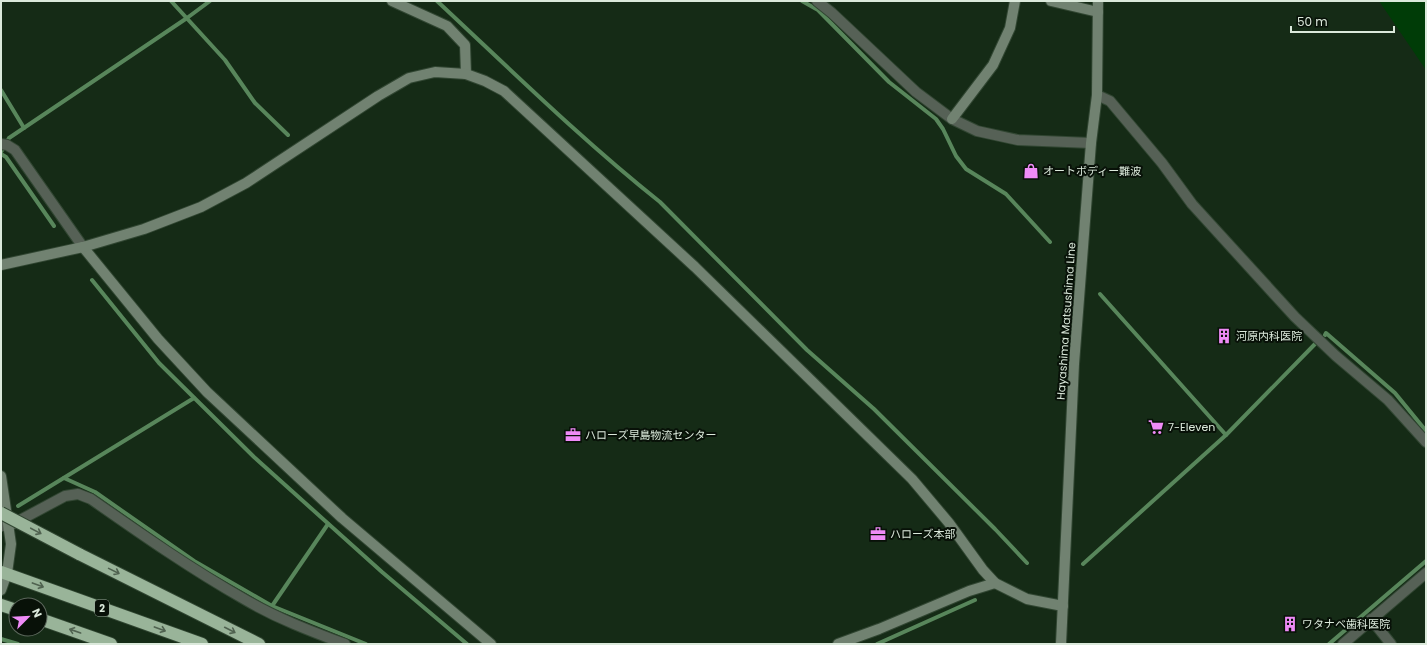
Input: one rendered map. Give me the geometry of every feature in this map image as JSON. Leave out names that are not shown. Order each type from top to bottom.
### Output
[{"type":"highway","points":[[1,513],[79,554],[259,644]]},
{"type":"highway","name":"2","points":[[4,572],[202,644]]},
{"type":"highway","points":[[48,622],[111,644]]},
{"type":"street","points":[[392,1],[446,26],[465,45],[466,74]]},
{"type":"street","points":[[817,1],[832,13],[916,92],[952,119],[977,132],[1018,140],[1091,143]]},
{"type":"street","points":[[952,119],[992,65],[1010,28],[1015,1]]},
{"type":"street","points":[[1051,1],[1098,12]]},
{"type":"street","name":"Hayashima Matsushima Line","points":[[1060,644],[1074,364],[1091,143],[1097,95],[1098,1]]},
{"type":"street","points":[[1,265],[83,247],[144,229],[201,207],[246,183],[378,96],[409,78],[435,72],[466,74],[485,81],[504,91],[695,266],[912,478],[949,523],[983,570],[995,583],[1026,599],[1062,606]]},
{"type":"street","points":[[1097,95],[1110,101],[1162,163],[1192,204],[1295,317],[1336,356],[1388,400],[1426,442]]},
{"type":"street","points":[[1,144],[7,145],[15,150],[83,247],[158,340],[207,392],[342,518],[491,644]]},
{"type":"street","points":[[1,476],[5,526],[11,544],[1,590]]},
{"type":"street","points":[[5,526],[65,496],[78,494],[90,499],[175,557],[245,600],[300,627],[345,644]]},
{"type":"street","points":[[1343,644],[1426,573]]},
{"type":"street","points":[[838,644],[879,629],[969,591],[995,583]]},
{"type":"street","points":[[1371,620],[1391,644]]},
{"type":"green space","points":[[1379,1],[1426,1],[1426,70]]},
{"type":"waterway","points":[[171,1],[225,60],[255,103],[288,135]]},
{"type":"waterway","points":[[1,152],[9,138],[210,1]]},
{"type":"waterway","points":[[437,1],[574,129],[660,202],[807,350],[874,409],[995,529],[1027,563]]},
{"type":"waterway","points":[[802,1],[818,10],[889,82],[936,119],[943,129],[956,156],[966,169],[1006,194],[1050,242]]},
{"type":"waterway","points":[[1,90],[24,128]]},
{"type":"waterway","points":[[1,154],[6,157],[54,226]]},
{"type":"waterway","points":[[92,280],[159,363],[254,457],[382,572],[467,644]]},
{"type":"waterway","points":[[1100,294],[1226,435]]},
{"type":"waterway","points":[[1325,335],[1326,333],[1395,393],[1426,431]]},
{"type":"waterway","points":[[1083,564],[1226,435],[1315,344]]},
{"type":"waterway","points":[[18,506],[194,398]]},
{"type":"waterway","points":[[64,478],[95,492],[194,561],[272,606],[366,644]]},
{"type":"waterway","points":[[272,606],[328,524]]},
{"type":"waterway","points":[[1329,644],[1426,561]]},
{"type":"waterway","points":[[877,644],[975,600]]},
{"type":"waterway","points":[[1,639],[18,644]]},
{"type":"place","name":"オートボディー難波","points":[[1031,171]]},
{"type":"place","name":"河原内科医院","points":[[1224,336]]},
{"type":"place","name":"7-Eleven","points":[[1156,427]]},
{"type":"place","name":"ハローズ早島物流センター","points":[[573,435]]},
{"type":"place","name":"ハローズ本部","points":[[878,534]]},
{"type":"place","name":"ワタナベ歯科医院","points":[[1290,624]]}]
